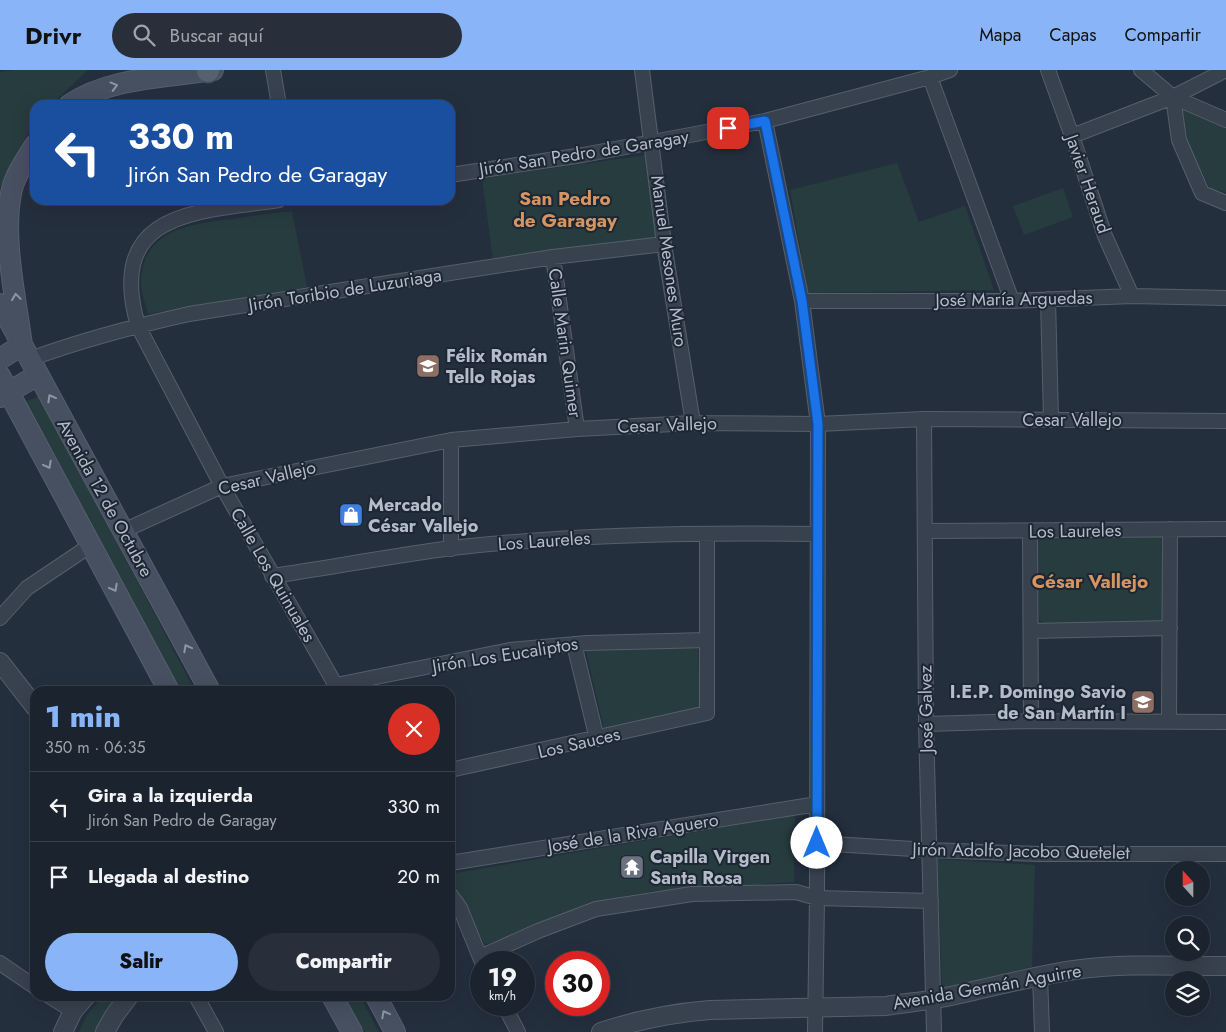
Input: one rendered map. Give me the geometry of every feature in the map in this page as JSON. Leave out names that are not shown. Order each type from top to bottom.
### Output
[{"type":"main road","points":[[76,100],[104,88],[130,82],[210,70]]},
{"type":"main road","points":[[30,153],[13,187],[8,215],[9,245],[30,360]]},
{"type":"main road","name":"Avenida 12 de Octubre","points":[[0,304],[207,686]]},
{"type":"main road","points":[[0,359],[30,360]]},
{"type":"main road","points":[[3,388],[30,360]]},
{"type":"main road","name":"Avenida 12 de Octubre","points":[[3,388],[91,545],[166,686]]},
{"type":"main road","points":[[335,1001],[352,1032]]},
{"type":"main road","points":[[379,1001],[395,1032]]},
{"type":"street","points":[[273,70],[278,100]]},
{"type":"street","name":"Manuel Mesones Muro","points":[[642,70],[664,244],[692,423]]},
{"type":"street","name":"Jirón San Pedro de Garagay","points":[[455,174],[583,155],[765,121],[950,70]]},
{"type":"street","name":"Javier Heraud","points":[[1048,70],[1105,236],[1132,296]]},
{"type":"street","points":[[1141,70],[1173,97],[1226,120]]},
{"type":"street","points":[[1072,136],[1173,97],[1226,70]]},
{"type":"street","points":[[930,77],[1012,301]]},
{"type":"street","points":[[1173,97],[1179,140],[1202,193],[1226,203]]},
{"type":"street","points":[[765,121],[802,301],[818,424],[815,1032]]},
{"type":"street","points":[[138,326],[130,297],[130,279],[133,261],[142,244],[155,230],[173,219],[192,213],[246,205]]},
{"type":"street","name":"Jirón Toribio de Luzuriaga","points":[[30,360],[57,349],[189,314],[553,257],[664,244]]},
{"type":"street","name":"Calle Marin Quimer","points":[[553,257],[577,429]]},
{"type":"street","name":"José María Arguedas","points":[[802,301],[1012,301],[1132,296],[1226,298]]},
{"type":"street","points":[[1048,300],[1051,420]]},
{"type":"street","name":"Calle Los Quinuales","points":[[138,326],[222,486],[336,686]]},
{"type":"street","name":"Cesar Vallejo","points":[[124,531],[222,486],[451,440],[577,429],[692,423],[818,424],[924,419],[1226,421]]},
{"type":"street","name":"José Galvez","points":[[924,419],[926,724],[934,1032]]},
{"type":"street","points":[[451,440],[451,548]]},
{"type":"street","name":"Los Laureles","points":[[925,532],[1226,529]]},
{"type":"street","points":[[1170,530],[1170,722]]},
{"type":"street","points":[[1030,531],[1031,721]]},
{"type":"street","points":[[707,534],[707,640]]},
{"type":"street","name":"Los Laureles","points":[[272,576],[451,548],[577,537],[818,534]]},
{"type":"street","points":[[0,618],[27,588],[91,545]]},
{"type":"street","points":[[1031,631],[1170,628]]},
{"type":"street","name":"Jirón Los Eucaliptos","points":[[346,686],[510,650],[574,644],[707,640]]},
{"type":"street","name":"Los Sauces","points":[[455,769],[708,714],[707,640]]},
{"type":"street","points":[[574,644],[597,738]]},
{"type":"street","points":[[0,662],[30,701]]},
{"type":"street","points":[[926,724],[1031,721],[1226,722]]},
{"type":"street","name":"José de la Riva Aguero","points":[[455,862],[817,804]]},
{"type":"street","name":"Jirón Adolfo Jacobo Quetelet","points":[[817,843],[1039,854],[1226,854]]},
{"type":"street","points":[[499,951],[538,931],[596,909],[692,894],[796,892],[817,898],[931,900]]},
{"type":"street","points":[[455,901],[460,908],[477,951]]},
{"type":"street","points":[[0,963],[30,982]]},
{"type":"street","name":"Avenida Germán Aguirre","points":[[601,1032],[634,1022],[683,1012],[886,1006],[934,999],[1074,970],[1113,967],[1226,966]]},
{"type":"street","points":[[1040,976],[1042,1032]]},
{"type":"street","points":[[57,1001],[73,1011]]},
{"type":"street","points":[[63,1032],[73,1011],[82,1001]]},
{"type":"street","points":[[105,1032],[125,1001]]},
{"type":"street","points":[[199,1001],[216,1032]]},
{"type":"street","points":[[510,1016],[518,1032]]},
{"type":"green space","points":[[13,70],[88,70],[56,100],[30,100],[30,130],[0,188],[0,72]]},
{"type":"green space","points":[[1179,103],[1226,126],[1226,192],[1210,188],[1189,146]]},
{"type":"green space","points":[[647,155],[658,237],[493,260],[482,178]]},
{"type":"green space","points":[[897,163],[919,222],[965,206],[994,290],[808,293],[790,190]]},
{"type":"green space","points":[[1063,188],[1073,217],[1024,235],[1013,206]]},
{"type":"green space","points":[[292,211],[307,287],[148,314],[141,288],[143,266],[149,252],[159,241],[171,233],[200,224]]},
{"type":"green space","points":[[40,396],[192,686],[173,686],[25,402]]},
{"type":"green space","points":[[1043,534],[1161,535],[1163,622],[1042,625],[1039,618],[1038,543]]},
{"type":"green space","points":[[698,647],[700,707],[604,729],[586,651]]},
{"type":"green space","points":[[795,815],[794,882],[655,891],[602,900],[485,945],[455,884],[455,873]]},
{"type":"green space","points":[[937,859],[1035,865],[1032,967],[942,988]]},
{"type":"green space","points":[[99,1001],[119,1001],[100,1032],[79,1032],[87,1015]]},
{"type":"green space","points":[[339,1001],[363,1001],[379,1032],[355,1032]]},
{"type":"place","name":"Félix Román Tello Rojas","points":[[428,366]]},
{"type":"place","name":"Mercado César Vallejo","points":[[351,515]]},
{"type":"place","name":"I.E.P. Domingo Savio de San Martín I","points":[[1143,702]]},
{"type":"place","name":"Capilla Virgen Santa Rosa","points":[[632,867]]},
{"type":"district","name":"San Pedro de Garagay","points":[[565,209]]},
{"type":"district","name":"César Vallejo","points":[[1090,581]]},
{"type":"route","points":[[728,128],[765,121],[802,301],[818,424],[817,843]]}]
